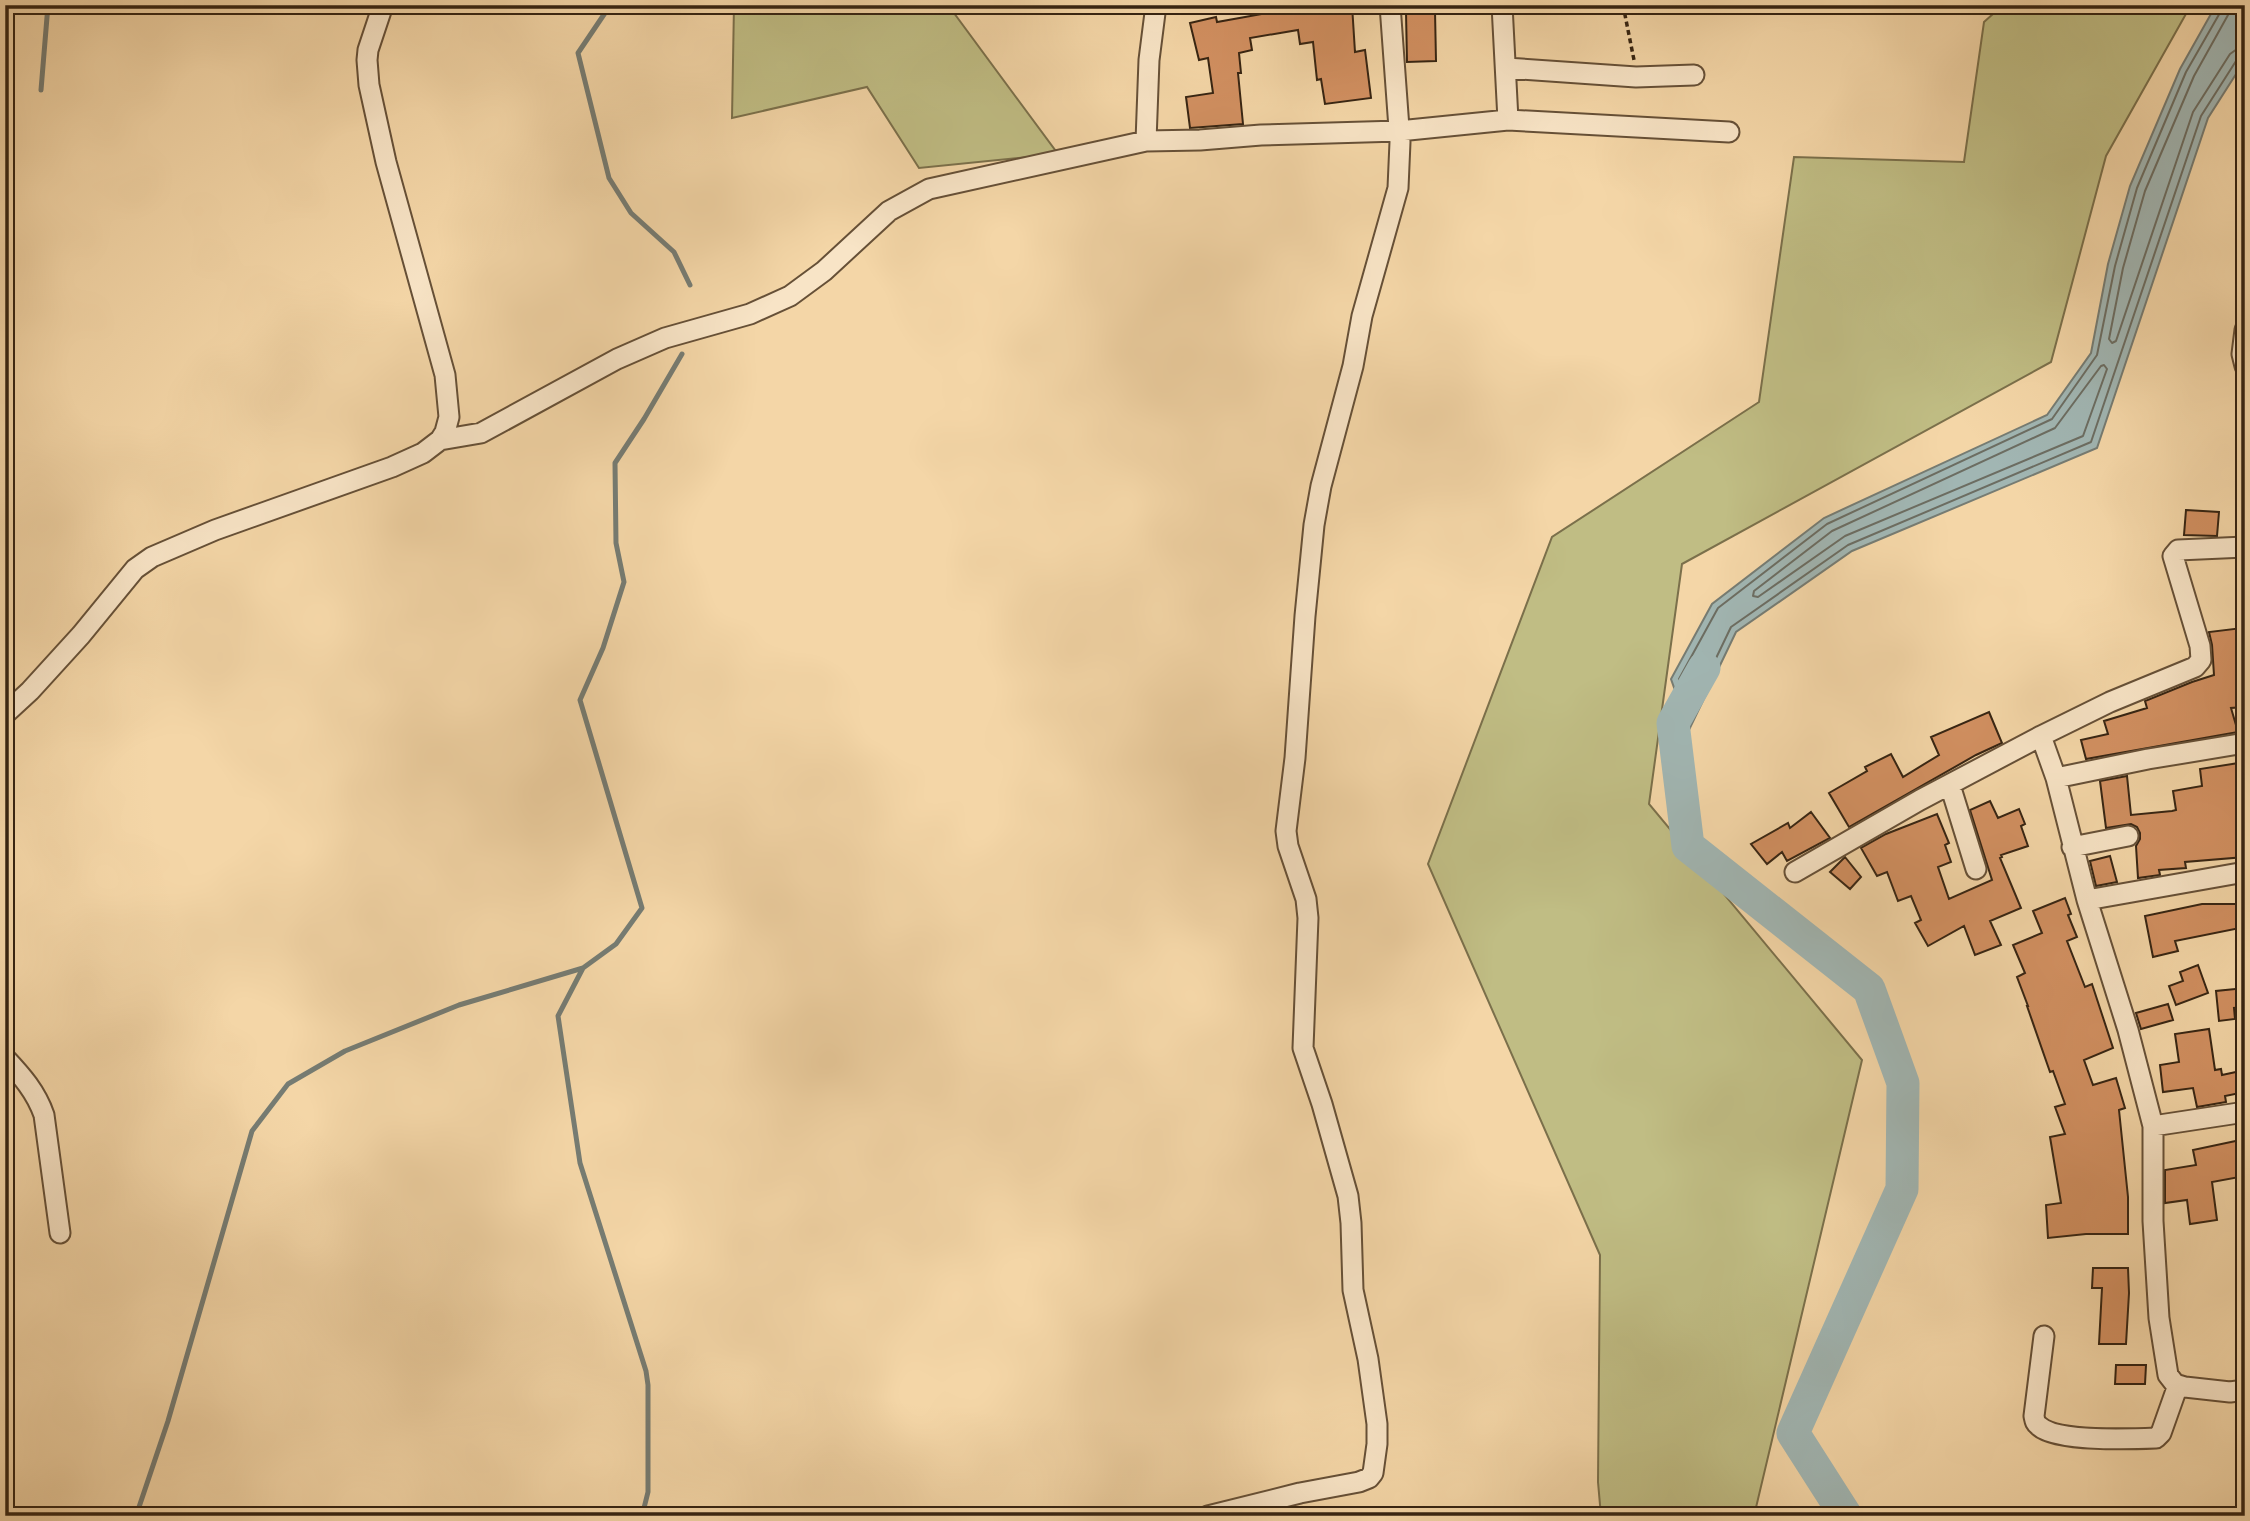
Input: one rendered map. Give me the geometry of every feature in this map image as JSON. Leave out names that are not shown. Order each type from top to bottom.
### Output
[{"type":"street","points":[[5,714],[81,635],[135,569],[152,557],[226,526],[392,467],[423,453],[440,440],[448,425],[444,375],[386,162],[367,68],[370,43],[383,5]]},
{"type":"street","points":[[1146,141],[1149,60],[1156,5]]},
{"type":"street","points":[[1208,1516],[1300,1493],[1359,1482],[1371,1476],[1374,1470],[1377,1423],[1368,1359],[1353,1290],[1348,1196],[1303,1048],[1308,918],[1306,899],[1288,846],[1286,831],[1295,758],[1314,525],[1321,486],[1353,366],[1362,316],[1398,188],[1399,131],[1390,5]]},
{"type":"street","points":[[1502,5],[1508,120]]},
{"type":"street","points":[[1506,68],[1636,77],[1694,75]]},
{"type":"street","points":[[440,440],[481,433],[653,343],[750,314],[790,296],[824,271],[889,211],[929,189],[1146,141],[1399,131],[1508,120],[1729,132]]},
{"type":"street","points":[[2245,330],[2242,354],[2245,366]]},
{"type":"street","points":[[1795,872],[1920,800],[2041,736],[2110,702],[2185,672],[2198,664],[2201,657],[2200,646],[2173,556],[2178,550],[2245,547]]},
{"type":"street","points":[[2041,736],[2056,778],[2087,901],[2128,1030],[2153,1126],[2152,1221],[2159,1318],[2168,1375],[2178,1385],[2230,1392],[2245,1390]]},
{"type":"street","points":[[2056,778],[2245,743]]},
{"type":"street","points":[[1950,785],[1976,869]]},
{"type":"street","points":[[2073,848],[2127,835]]},
{"type":"street","points":[[2087,901],[2245,872]]},
{"type":"street","points":[[5,1058],[30,1085],[38,1097],[44,1115],[60,1233]]},
{"type":"street","points":[[2153,1126],[2245,1112]]},
{"type":"street","points":[[2044,1336],[2034,1416],[2042,1429],[2085,1438],[2156,1438],[2161,1433],[2178,1385]]},
{"type":"shaded area","points":[[734,5],[948,5],[1058,154],[919,168],[867,87],[732,118]]},
{"type":"shaded area","points":[[2003,5],[2191,5],[2106,156],[2051,362],[1682,564],[1649,804],[1862,1060],[1754,1516],[1601,1516],[1598,1482],[1600,1255],[1428,864],[1552,537],[1759,402],[1794,157],[1964,162],[1984,22]]},
{"type":"water","points":[[2216,5],[2245,5],[2245,60],[2208,118],[2097,448],[1852,551],[1736,632],[1689,730],[1671,679],[1712,604],[1824,518],[2047,415],[2091,353],[2108,264],[2130,186],[2180,69]]},
{"type":"building","points":[[1261,5],[1352,5],[1355,52],[1365,50],[1371,98],[1325,104],[1321,79],[1317,80],[1313,42],[1300,44],[1298,30],[1250,38],[1252,50],[1239,53],[1241,73],[1238,73],[1243,124],[1190,128],[1186,97],[1213,93],[1208,58],[1199,60],[1190,23],[1216,17],[1217,22],[1262,14]]},
{"type":"building","points":[[1435,11],[1436,61],[1407,62],[1406,12]]},
{"type":"building","points":[[2186,510],[2219,512],[2217,536],[2184,535]]},
{"type":"building","points":[[2242,628],[2245,649],[2240,649],[2245,678],[2245,707],[2231,708],[2238,732],[2086,759],[2081,740],[2108,734],[2104,721],[2147,708],[2145,701],[2214,675],[2209,632]]},
{"type":"building","points":[[1989,712],[2002,743],[1849,827],[1829,793],[1867,771],[1865,767],[1891,754],[1903,777],[1939,755],[1931,737]]},
{"type":"building","points":[[2245,762],[2245,857],[2185,862],[2186,868],[2159,870],[2160,875],[2138,878],[2136,846],[2140,833],[2137,827],[2131,824],[2106,828],[2100,781],[2127,776],[2131,815],[2172,811],[2176,810],[2173,791],[2202,786],[2200,769]]},
{"type":"building","points":[[1990,801],[1998,818],[2019,809],[2025,824],[2021,826],[2028,846],[2001,855],[2000,858],[2021,908],[1990,921],[2001,945],[1975,955],[1964,926],[1928,946],[1915,923],[1921,920],[1911,896],[1898,901],[1887,872],[1877,876],[1861,848],[1886,834],[1937,814],[1949,843],[1945,845],[1951,862],[1938,867],[1949,899],[1992,880],[1970,810]]},
{"type":"building","points":[[1811,812],[1830,838],[1787,861],[1782,852],[1767,864],[1751,844],[1788,823],[1790,828]]},
{"type":"building","points":[[2110,856],[2117,882],[2096,886],[2090,861]]},
{"type":"building","points":[[1845,857],[1861,877],[1850,889],[1830,872]]},
{"type":"building","points":[[2065,898],[2071,914],[2068,915],[2077,937],[2067,941],[2085,987],[2092,984],[2113,1048],[2084,1060],[2093,1085],[2116,1078],[2125,1108],[2119,1110],[2128,1197],[2128,1234],[2048,1238],[2046,1205],[2061,1203],[2050,1137],[2065,1134],[2055,1107],[2065,1104],[2053,1071],[2050,1072],[2017,977],[2025,973],[2013,945],[2042,933],[2033,911]]},
{"type":"building","points":[[2202,904],[2245,904],[2245,927],[2175,941],[2178,951],[2153,957],[2145,916]]},
{"type":"building","points":[[2198,965],[2208,993],[2176,1005],[2169,986],[2183,981],[2180,972]]},
{"type":"building","points":[[2245,988],[2245,1007],[2234,1008],[2235,1019],[2219,1021],[2216,991]]},
{"type":"building","points":[[2168,1004],[2173,1020],[2141,1029],[2136,1013]]},
{"type":"building","points":[[2209,1029],[2215,1070],[2221,1069],[2222,1075],[2245,1070],[2245,1092],[2225,1096],[2226,1102],[2197,1107],[2193,1088],[2163,1092],[2160,1065],[2179,1062],[2175,1034]]},
{"type":"building","points":[[2245,1139],[2245,1176],[2212,1182],[2217,1220],[2190,1224],[2187,1200],[2165,1203],[2165,1170],[2196,1165],[2193,1150]]},
{"type":"building","points":[[2093,1268],[2128,1268],[2126,1344],[2099,1344],[2102,1288],[2092,1288]]},
{"type":"building","points":[[2116,1365],[2146,1365],[2145,1384],[2115,1384]]},
{"type":"waterway","points":[[41,90],[48,5]]},
{"type":"waterway","points":[[615,5],[607,10],[578,53],[609,178],[631,213],[674,252],[690,285]]},
{"type":"waterway","points":[[136,1516],[168,1421],[252,1131],[288,1084],[345,1051],[459,1005],[583,968],[616,944],[642,908],[580,700],[603,648],[624,582],[616,543],[615,463],[682,354]]},
{"type":"waterway","points":[[1704,668],[1673,723],[1688,846],[1869,989],[1903,1083],[1902,1189],[1793,1433],[1846,1516]]},
{"type":"waterway","points":[[583,968],[558,1016],[580,1163],[646,1371],[648,1492],[642,1516]]}]
